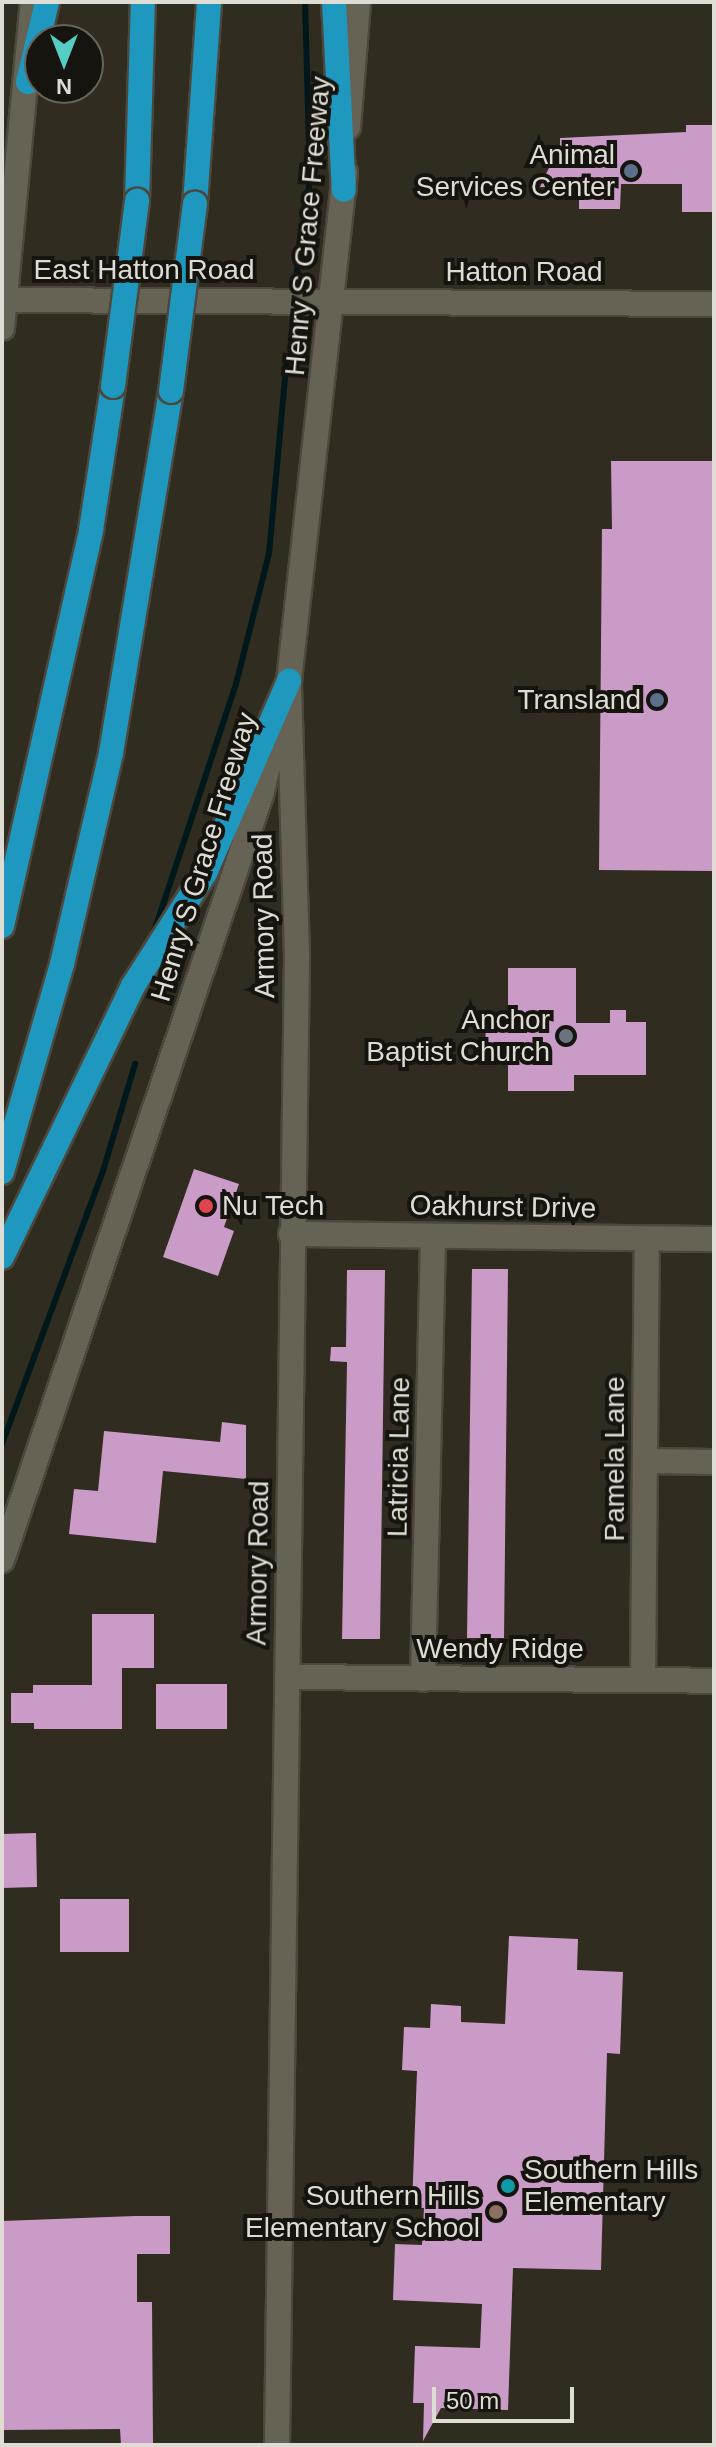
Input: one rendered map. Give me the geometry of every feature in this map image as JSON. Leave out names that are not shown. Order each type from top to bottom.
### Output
[{"type":"highway","points":[[42,24],[47,2]]},
{"type":"highway","points":[[2,926],[91,530],[113,386],[137,201],[143,2]]},
{"type":"highway","points":[[2,1172],[62,964],[111,753],[171,391],[195,204],[209,2]]},
{"type":"highway","points":[[334,2],[344,190]]},
{"type":"highway","points":[[2,1257],[133,986],[205,873],[289,681]]},
{"type":"street","points":[[32,24],[33,2]]},
{"type":"street","name":"Henry S Grace Freeway","points":[[2,1560],[261,795],[289,681],[334,301],[358,2]]},
{"type":"street","points":[[2,328],[26,104]]},
{"type":"street","name":"East Hatton Road","points":[[4,300],[334,301]]},
{"type":"street","name":"Hatton Road","points":[[334,301],[714,304]]},
{"type":"street","name":"Armory Road","points":[[277,2445],[297,955],[289,681]]},
{"type":"street","name":"Oakhurst Drive","points":[[291,1234],[714,1239]]},
{"type":"street","name":"Latricia Lane","points":[[423,1679],[433,1236]]},
{"type":"street","name":"Pamela Lane","points":[[643,1679],[647,1239]]},
{"type":"street","points":[[645,1461],[714,1462]]},
{"type":"street","name":"Wendy Ridge","points":[[287,1677],[714,1681]]},
{"type":"building","name":"Animal Services Center","points":[[686,125],[714,125],[714,212],[682,212],[682,184],[621,184],[620,209],[579,209],[579,187],[540,187],[554,157],[560,157],[560,138],[686,132]]},
{"type":"building","name":"Transland","points":[[611,461],[714,461],[714,871],[599,870],[602,529],[612,529]]},
{"type":"building","name":"Anchor Baptist Church","points":[[508,968],[576,968],[576,1023],[610,1023],[610,1010],[626,1010],[626,1022],[646,1022],[646,1075],[574,1075],[574,1091],[508,1091],[508,1049],[485,1049],[486,1021],[508,1021]]},
{"type":"building","name":"Nu Tech","points":[[194,1169],[239,1184],[224,1227],[234,1231],[218,1276],[163,1257]]},
{"type":"building","points":[[472,1269],[508,1269],[504,1638],[467,1638]]},
{"type":"building","points":[[347,1270],[385,1270],[380,1639],[342,1639],[347,1362],[330,1361],[331,1347],[346,1347]]},
{"type":"building","points":[[222,1422],[246,1425],[246,1479],[163,1471],[156,1543],[69,1534],[74,1489],[98,1491],[104,1431],[220,1442]]},
{"type":"building","points":[[92,1614],[154,1614],[154,1668],[122,1668],[122,1729],[34,1729],[34,1723],[11,1723],[11,1693],[33,1693],[33,1685],[92,1685]]},
{"type":"building","points":[[156,1684],[227,1684],[227,1729],[156,1729]]},
{"type":"building","points":[[36,1833],[37,1887],[2,1888],[2,1834]]},
{"type":"building","points":[[60,1899],[129,1899],[129,1952],[60,1952]]},
{"type":"building","name":"Southern Hills Elementary","points":[[509,1936],[578,1939],[577,1970],[623,1972],[620,2054],[607,2053],[601,2270],[513,2268],[508,2410],[441,2408],[423,2441],[424,2403],[413,2403],[415,2346],[480,2348],[482,2304],[393,2300],[395,2244],[422,2245],[424,2208],[412,2207],[417,2071],[402,2070],[404,2027],[430,2028],[431,2004],[461,2006],[461,2022],[505,2024]]},
{"type":"building","points":[[170,2216],[170,2254],[137,2254],[137,2302],[152,2302],[153,2445],[121,2445],[120,2429],[2,2430],[2,2221]]},
{"type":"waterway","points":[[297,271],[310,180],[305,2]]},
{"type":"waterway","points":[[153,935],[236,684],[269,554],[287,357]]},
{"type":"waterway","points":[[2,1444],[103,1171],[135,1064]]},
{"type":"place","name":"Animal Services Center","points":[[631,171]]},
{"type":"place","name":"Transland","points":[[657,700]]},
{"type":"place","name":"Anchor Baptist Church","points":[[566,1036]]},
{"type":"place","name":"Nu Tech","points":[[206,1206]]},
{"type":"place","name":"Southern Hills Elementary","points":[[508,2186]]},
{"type":"place","name":"Southern Hills Elementary School","points":[[496,2212]]}]
